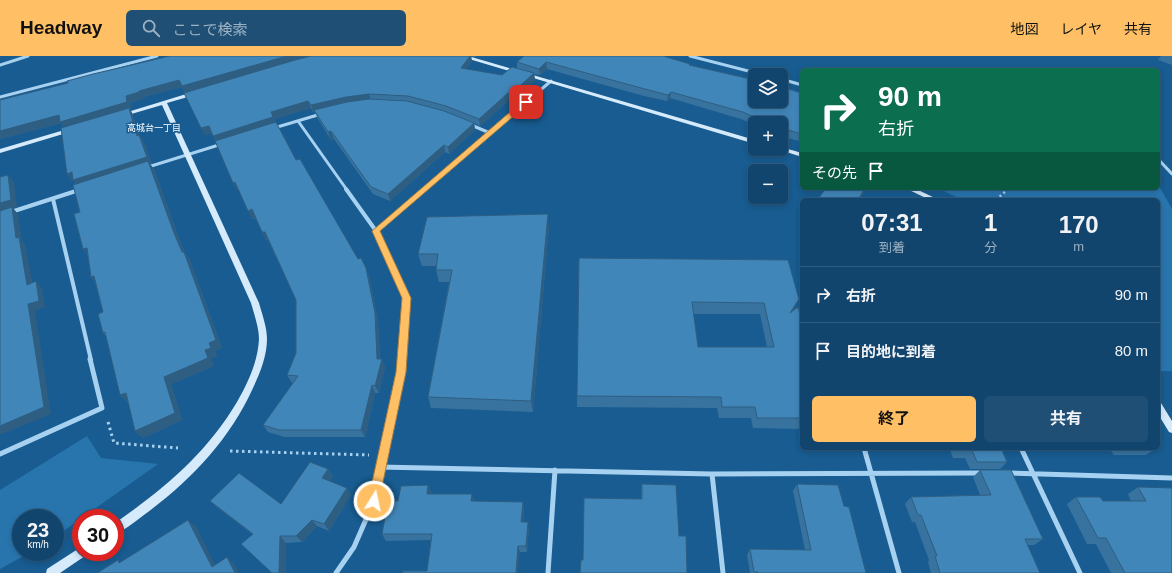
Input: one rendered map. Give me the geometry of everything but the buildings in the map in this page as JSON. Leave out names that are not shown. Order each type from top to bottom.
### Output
[{"type":"street","points":[[0,65],[28,56]]},
{"type":"street","points":[[0,97],[157,56]]},
{"type":"street","points":[[462,56],[748,140]]},
{"type":"street","points":[[690,56],[748,71]]},
{"type":"street","points":[[376,231],[550,81]]},
{"type":"street","points":[[788,81],[800,84]]},
{"type":"street","points":[[112,118],[206,90]]},
{"type":"street","points":[[124,522],[183,477],[209,450],[247,395],[258,363],[262,339],[255,303],[164,102]]},
{"type":"street","points":[[268,130],[326,112]]},
{"type":"street","points":[[298,121],[376,231],[406,298],[401,372],[379,468],[374,501],[354,547],[336,573]]},
{"type":"street","points":[[469,125],[490,133]]},
{"type":"street","points":[[0,151],[74,129]]},
{"type":"street","points":[[143,169],[225,143]]},
{"type":"street","points":[[788,152],[800,155]]},
{"type":"street","points":[[1160,161],[1172,174]]},
{"type":"street","points":[[8,214],[83,189]]},
{"type":"street","points":[[913,190],[931,198]]},
{"type":"street","points":[[0,454],[102,408],[53,199]]},
{"type":"street","points":[[1160,409],[1172,429]]},
{"type":"street","points":[[865,450],[899,573]]},
{"type":"street","points":[[1022,450],[1080,573]]},
{"type":"street","points":[[379,468],[712,474],[871,472],[987,473]]},
{"type":"street","points":[[548,573],[554,470]]},
{"type":"street","points":[[1003,473],[1172,478]]},
{"type":"street","points":[[712,474],[723,573]]},
{"type":"street","points":[[51,573],[72,559]]},
{"type":"path","points":[[998,198],[1008,190]]},
{"type":"path","points":[[106,414],[114,443],[178,448]]},
{"type":"path","points":[[209,450],[382,456]]},
{"type":"shaded area","points":[[1160,188],[1172,209],[1172,371],[1160,371],[1160,198],[959,198],[941,190],[1160,190]]},
{"type":"shaded area","points":[[87,436],[101,458],[158,464],[95,509],[72,509],[72,525],[64,531],[64,509],[12,509],[12,561],[15,561],[0,569],[0,490]]},
{"type":"district","name":"高城台一丁目","points":[[154,128]]},
{"type":"route","points":[[374,501],[382,456],[401,372],[406,298],[376,231],[526,102]]}]
